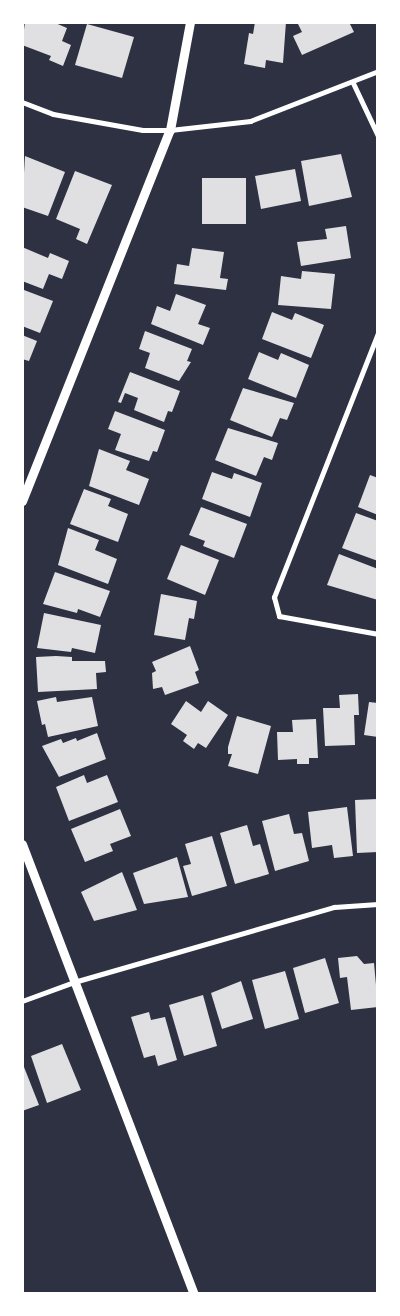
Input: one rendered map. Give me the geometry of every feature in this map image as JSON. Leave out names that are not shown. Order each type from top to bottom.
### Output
[{"type":"street","points":[[22,500],[170,130],[190,22]]},
{"type":"street","points":[[22,102],[53,114],[143,130],[170,130],[250,120],[353,83],[378,71]]},
{"type":"street","points":[[353,83],[378,136]]},
{"type":"street","points":[[378,333],[274,597],[280,616],[378,634]]},
{"type":"street","points":[[22,844],[194,1294]]},
{"type":"street","points":[[22,1001],[74,982],[334,908],[378,904]]},
{"type":"building","points":[[25,22],[53,22],[67,28],[62,41],[71,45],[63,66],[49,60],[51,56],[22,45]]},
{"type":"building","points":[[255,22],[286,22],[283,63],[266,60],[265,68],[244,64],[249,33],[253,34]]},
{"type":"building","points":[[297,22],[349,22],[354,32],[302,55],[293,36],[302,32]]},
{"type":"building","points":[[87,24],[134,37],[122,78],[75,65]]},
{"type":"building","points":[[341,154],[352,197],[309,206],[301,161]]},
{"type":"building","points":[[25,156],[65,172],[48,216],[22,207]]},
{"type":"building","points":[[295,169],[301,201],[261,209],[255,176]]},
{"type":"building","points":[[75,171],[112,185],[87,244],[76,239],[80,229],[56,219]]},
{"type":"building","points":[[202,178],[246,178],[246,224],[202,224]]},
{"type":"building","points":[[346,226],[351,258],[301,266],[297,242],[327,239],[325,229]]},
{"type":"building","points":[[22,247],[48,258],[50,253],[69,261],[62,279],[49,274],[43,289],[22,281]]},
{"type":"building","points":[[192,248],[224,252],[220,278],[228,279],[226,290],[174,284],[177,264],[189,266]]},
{"type":"building","points":[[302,271],[335,274],[331,309],[278,305],[281,276],[301,279]]},
{"type":"building","points":[[24,290],[53,301],[40,333],[22,326]]},
{"type":"building","points":[[176,294],[206,305],[198,324],[210,328],[203,345],[151,324],[157,306],[170,311]]},
{"type":"building","points":[[272,312],[292,320],[295,313],[324,325],[311,358],[262,339]]},
{"type":"building","points":[[145,331],[192,349],[187,361],[191,362],[179,381],[145,368],[150,353],[139,349]]},
{"type":"building","points":[[22,335],[37,341],[29,361],[22,359]]},
{"type":"building","points":[[259,352],[278,360],[281,353],[309,365],[296,398],[248,379]]},
{"type":"building","points":[[130,372],[180,391],[172,412],[168,411],[164,422],[134,410],[138,398],[125,393],[121,403],[118,402]]},
{"type":"building","points":[[243,388],[294,403],[287,420],[280,418],[272,437],[230,420]]},
{"type":"building","points":[[115,411],[165,430],[157,452],[153,451],[149,461],[115,450],[121,434],[108,429]]},
{"type":"building","points":[[228,428],[278,443],[272,460],[264,457],[256,476],[215,460]]},
{"type":"building","points":[[99,449],[130,461],[126,470],[149,479],[139,505],[89,486]]},
{"type":"building","points":[[212,472],[232,479],[234,473],[262,483],[250,517],[202,499]]},
{"type":"building","points":[[370,475],[378,478],[378,515],[358,507]]},
{"type":"building","points":[[84,489],[111,499],[108,506],[128,514],[118,542],[70,524]]},
{"type":"building","points":[[201,507],[247,524],[234,558],[203,546],[205,541],[189,535]]},
{"type":"building","points":[[356,513],[378,521],[378,561],[342,548]]},
{"type":"building","points":[[68,528],[99,540],[95,550],[117,559],[108,584],[58,565]]},
{"type":"building","points":[[181,545],[219,560],[205,595],[167,579]]},
{"type":"building","points":[[339,554],[378,569],[378,600],[327,585]]},
{"type":"building","points":[[55,572],[110,591],[100,617],[78,609],[77,613],[43,604]]},
{"type":"building","points":[[161,594],[197,601],[194,619],[189,618],[185,640],[154,635]]},
{"type":"building","points":[[44,613],[101,625],[95,653],[72,648],[71,652],[37,648]]},
{"type":"building","points":[[190,646],[199,670],[195,672],[199,683],[165,695],[162,687],[153,689],[152,673],[156,671],[152,662]]},
{"type":"building","points":[[36,657],[72,657],[72,661],[105,661],[106,672],[96,673],[97,689],[38,692]]},
{"type":"building","points":[[358,694],[359,715],[354,715],[355,745],[325,746],[323,708],[340,708],[339,695]]},
{"type":"building","points":[[56,697],[57,702],[92,697],[98,726],[48,737],[45,724],[42,725],[37,701]]},
{"type":"building","points":[[186,701],[201,712],[208,701],[228,715],[206,748],[198,743],[194,749],[183,741],[187,735],[171,724]]},
{"type":"building","points":[[369,702],[378,703],[378,737],[364,735]]},
{"type":"building","points":[[237,716],[271,726],[258,774],[228,766],[232,754],[228,754],[228,747]]},
{"type":"building","points":[[316,719],[318,758],[309,758],[309,764],[297,764],[297,759],[278,760],[277,732],[293,732],[292,720]]},
{"type":"building","points":[[97,733],[106,759],[59,777],[42,746],[61,739],[63,743],[76,738],[77,741]]},
{"type":"building","points":[[84,775],[87,783],[107,775],[118,802],[69,821],[56,787]]},
{"type":"building","points":[[378,799],[378,852],[357,853],[355,800]]},
{"type":"building","points":[[347,807],[353,856],[334,858],[332,845],[312,848],[308,812]]},
{"type":"building","points":[[120,809],[131,836],[110,844],[113,851],[85,862],[71,829]]},
{"type":"building","points":[[289,814],[294,834],[302,833],[309,861],[275,871],[262,821]]},
{"type":"building","points":[[247,825],[253,846],[260,844],[269,874],[235,884],[220,833]]},
{"type":"building","points":[[212,836],[227,886],[192,896],[183,866],[191,864],[185,844]]},
{"type":"building","points":[[177,857],[188,897],[144,904],[133,873]]},
{"type":"building","points":[[122,872],[137,910],[94,921],[81,892]]},
{"type":"building","points":[[357,956],[364,964],[374,963],[378,1007],[351,1010],[347,977],[340,978],[338,958]]},
{"type":"building","points":[[325,958],[339,1003],[305,1013],[293,968]]},
{"type":"building","points":[[285,971],[299,1019],[265,1029],[252,980]]},
{"type":"building","points":[[241,981],[253,1019],[222,1029],[211,993]]},
{"type":"building","points":[[203,995],[217,1046],[184,1056],[169,1005]]},
{"type":"building","points":[[149,1012],[151,1020],[165,1017],[177,1060],[158,1066],[155,1055],[144,1058],[131,1017]]},
{"type":"building","points":[[62,1044],[81,1090],[47,1103],[31,1056]]},
{"type":"building","points":[[22,1062],[39,1105],[22,1111]]}]
